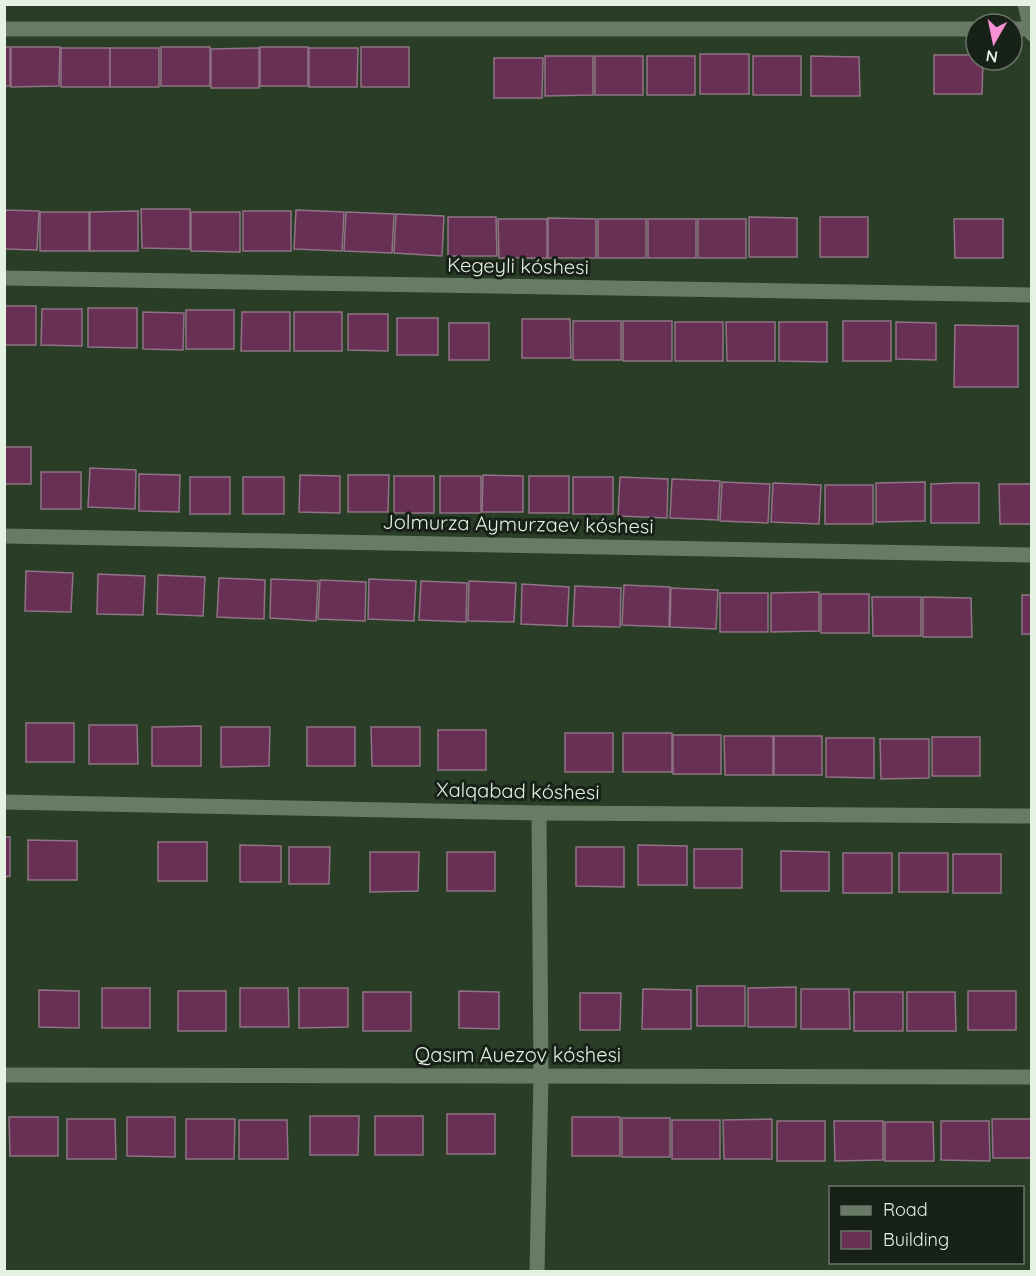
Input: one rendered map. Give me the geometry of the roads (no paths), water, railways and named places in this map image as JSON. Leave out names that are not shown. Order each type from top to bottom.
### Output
[{"type":"street","points":[[1025,4],[1031,31]]},
{"type":"street","points":[[4,29],[964,29]]},
{"type":"street","name":"Kegeyli kóshesi","points":[[4,278],[1032,295]]},
{"type":"street","name":"Jolmurza Aymurzaev kóshesi","points":[[4,536],[1032,555]]},
{"type":"street","name":"Xalqabad kóshesi","points":[[4,802],[539,813],[1032,816]]},
{"type":"street","points":[[537,1272],[541,1076],[539,813]]},
{"type":"street","name":"Qasım Auezov kóshesi","points":[[4,1075],[1032,1077]]}]
